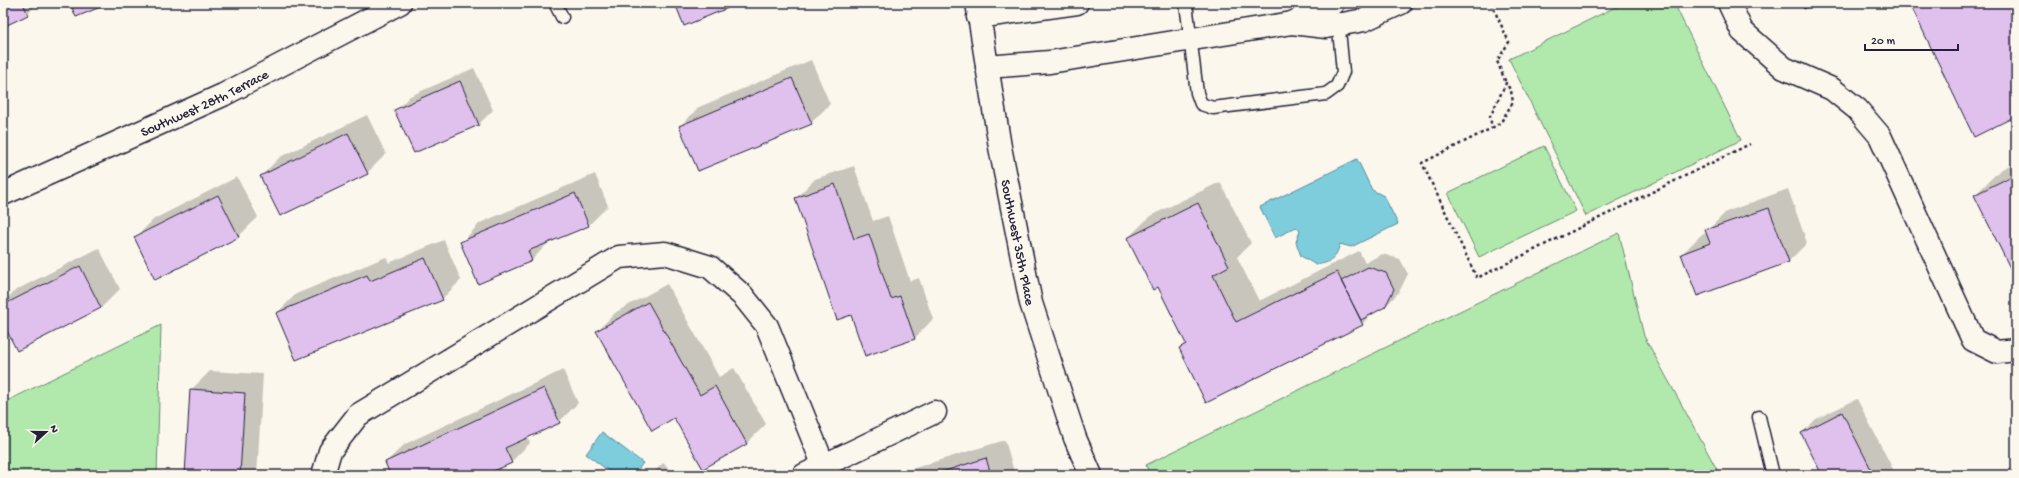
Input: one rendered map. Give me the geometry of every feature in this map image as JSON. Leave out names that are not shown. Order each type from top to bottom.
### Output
[{"type":"street","name":"Southwest 28th Terrace","points":[[3,194],[223,95],[400,3]]},
{"type":"street","points":[[978,10],[1076,3]]},
{"type":"street","points":[[1292,23],[1333,3]]},
{"type":"street","points":[[987,67],[1050,62],[1292,23],[1326,27],[1364,20],[1401,3]]},
{"type":"street","points":[[1729,3],[1742,31],[1784,68],[1832,89],[1858,109],[1880,136],[1973,340],[1997,352],[2016,350]]},
{"type":"street","name":"Southwest 35th Place","points":[[978,10],[1000,147],[1031,303],[1075,438],[1090,475]]},
{"type":"street","points":[[324,475],[330,451],[358,415],[619,257],[665,253],[710,267],[743,296],[767,326],[823,464]]},
{"type":"street","points":[[804,475],[823,464],[935,412]]},
{"type":"lane","points":[[555,3],[562,17]]},
{"type":"lane","points":[[1186,3],[1189,40],[1197,93],[1201,104],[1213,108],[1326,94],[1337,86],[1343,72],[1340,24],[1333,3]]},
{"type":"lane","points":[[1759,417],[1772,475]]},
{"type":"path","points":[[1491,3],[1508,42],[1497,62],[1511,91],[1513,102],[1502,122],[1422,163],[1477,278],[1750,144]]},
{"type":"path","points":[[1492,128],[1490,117],[1506,83]]},
{"type":"green space","points":[[1624,3],[1674,3],[1741,140],[1586,216],[1509,59]]},
{"type":"green space","points":[[1544,146],[1576,211],[1479,257],[1448,193]]},
{"type":"green space","points":[[1619,233],[1644,336],[1720,475],[1150,475],[1146,465]]},
{"type":"green space","points":[[161,325],[157,475],[3,475],[3,403]]},
{"type":"water","points":[[1357,159],[1372,190],[1384,196],[1398,224],[1351,247],[1340,244],[1332,259],[1326,263],[1316,265],[1301,256],[1296,242],[1300,231],[1296,227],[1275,238],[1260,207]]},
{"type":"water","points":[[602,432],[643,463],[634,475],[614,475],[586,454]]},
{"type":"building","points":[[3,3],[23,3],[28,15],[3,27]]},
{"type":"building","points":[[70,3],[110,3],[76,17]]},
{"type":"building","points":[[675,3],[740,3],[684,26]]},
{"type":"building","points":[[1801,3],[1816,3],[1804,9]]},
{"type":"building","points":[[1916,3],[2013,3],[2016,8],[2016,116],[1974,137],[1911,6]]},
{"type":"building","points":[[792,78],[812,124],[698,171],[679,126]]},
{"type":"building","points":[[460,81],[479,125],[414,153],[394,110]]},
{"type":"building","points":[[348,133],[368,174],[280,216],[260,176]]},
{"type":"building","points":[[2016,174],[2016,278],[2015,278],[1974,195]]},
{"type":"building","points":[[835,184],[854,239],[869,234],[891,299],[900,296],[915,339],[865,356],[851,315],[837,320],[795,198]]},
{"type":"building","points":[[575,193],[589,226],[528,251],[532,261],[478,284],[460,242]]},
{"type":"building","points":[[218,195],[239,237],[155,280],[134,237]]},
{"type":"building","points":[[1198,203],[1229,266],[1213,275],[1236,322],[1337,272],[1363,325],[1206,403],[1179,348],[1186,344],[1158,287],[1153,290],[1127,238]]},
{"type":"building","points":[[1769,208],[1789,262],[1697,296],[1681,254],[1710,243],[1705,230]]},
{"type":"building","points":[[425,258],[443,300],[296,360],[276,313],[367,275],[370,281]]},
{"type":"building","points":[[80,266],[101,308],[17,351],[3,323],[3,305]]},
{"type":"building","points":[[1368,267],[1386,273],[1394,289],[1385,307],[1361,320],[1341,281]]},
{"type":"building","points":[[648,302],[700,395],[715,386],[747,444],[703,469],[674,418],[652,431],[596,331]]},
{"type":"building","points":[[544,388],[560,423],[505,448],[512,463],[485,475],[390,475],[385,462]]},
{"type":"building","points":[[190,389],[245,393],[240,475],[185,475]]},
{"type":"building","points":[[1842,412],[1874,475],[1822,475],[1801,433]]},
{"type":"building","points":[[986,458],[991,475],[932,475]]}]
